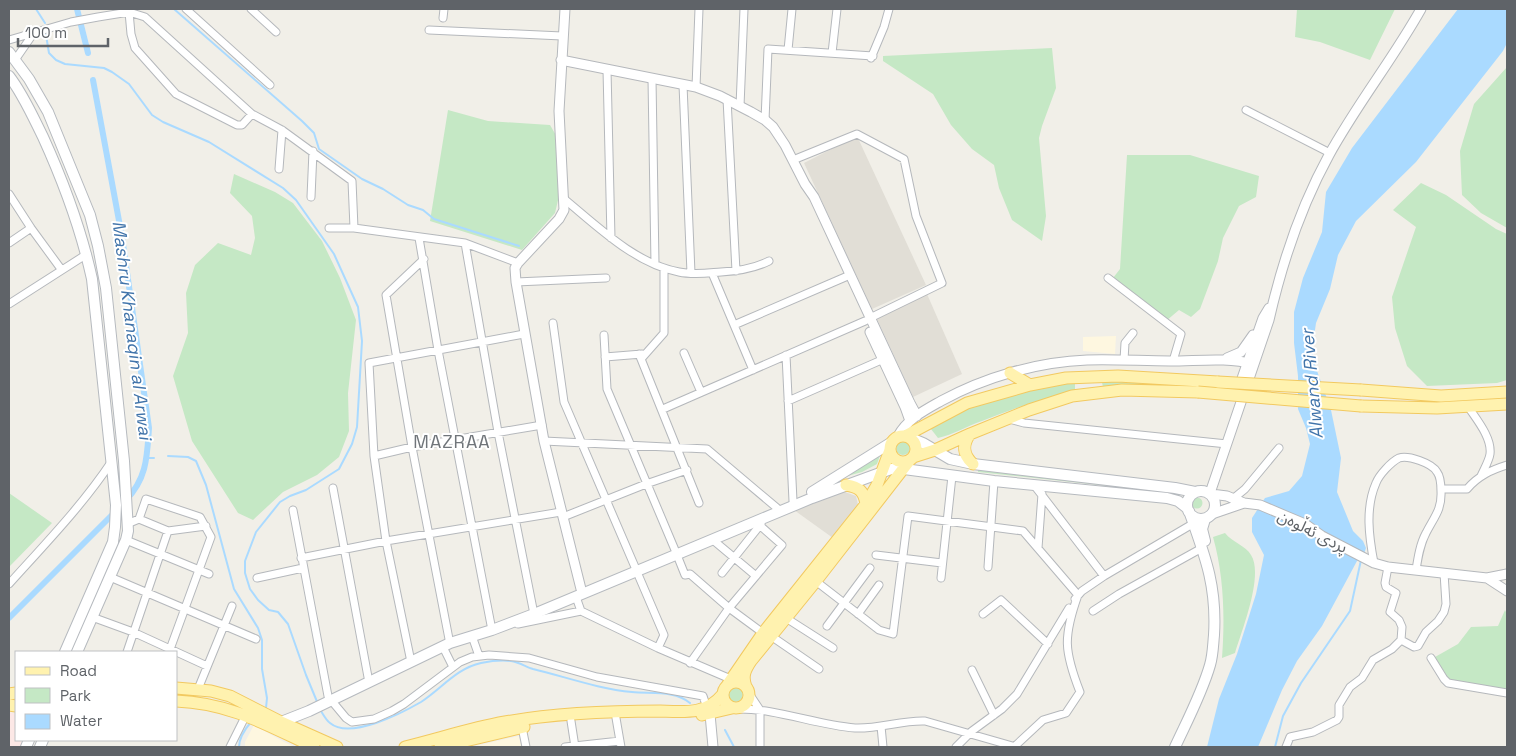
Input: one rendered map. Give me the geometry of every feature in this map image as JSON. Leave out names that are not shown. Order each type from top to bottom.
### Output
[{"type":"main road","points":[[12,56],[48,112],[90,215],[106,288],[121,504],[114,537],[65,651]]},
{"type":"main road","points":[[9,76],[34,119],[58,170],[77,219],[87,254],[92,279],[112,460],[127,524],[126,540],[77,651]]},
{"type":"main road","points":[[34,119],[48,112]]},
{"type":"main road","points":[[1010,373],[1030,385]]},
{"type":"main road","points":[[328,698],[446,643],[472,636],[579,593],[793,501],[829,483],[899,440],[966,403],[1030,385],[1066,378],[1118,376],[1441,396],[1507,392]]},
{"type":"main road","points":[[676,552],[761,522],[846,485],[891,470],[970,434],[1072,396],[1122,390],[1198,392],[1361,406],[1469,408],[1507,404]]},
{"type":"main road","points":[[970,434],[964,446],[965,453],[973,464]]},
{"type":"main road","points":[[899,440],[923,442],[950,459],[973,464],[1175,488],[1205,493],[1214,498],[1216,507],[1203,519],[1202,548],[1214,595],[1213,650],[1208,672],[1175,747]]},
{"type":"main road","points":[[440,747],[522,727],[616,718],[683,717],[709,711],[716,702],[744,681],[745,672],[767,635],[909,462],[916,450],[916,445],[899,440]]},
{"type":"main road","points":[[899,440],[891,454],[897,460],[906,461],[952,476],[1040,489],[1167,498],[1178,501],[1203,519]]},
{"type":"main road","points":[[734,708],[724,701],[736,686],[767,635],[786,618],[866,504],[899,440]]},
{"type":"main road","points":[[846,485],[861,490],[866,504]]},
{"type":"main road","points":[[1188,509],[1188,499],[1205,493]]},
{"type":"main road","points":[[1182,747],[1213,674],[1218,651],[1221,615],[1220,594],[1216,573],[1203,532],[1203,519]]},
{"type":"main road","points":[[114,537],[126,540]]},
{"type":"main road","points":[[263,718],[308,708],[410,657],[494,627],[533,609],[579,593]]},
{"type":"main road","points":[[405,747],[504,722],[544,717],[600,711],[686,712],[734,708],[746,703],[748,699],[736,686]]},
{"type":"main road","points":[[178,688],[211,690],[230,696],[263,718],[314,747]]},
{"type":"main road","points":[[209,704],[211,690]]},
{"type":"main road","points":[[178,701],[209,704],[263,718],[337,747]]},
{"type":"street","points":[[96,9],[98,17]]},
{"type":"street","points":[[186,9],[270,84]]},
{"type":"street","points":[[251,9],[276,32]]},
{"type":"street","points":[[443,18],[444,9]]},
{"type":"street","points":[[565,9],[562,36],[559,119],[564,210],[561,217],[515,268],[524,334],[544,441],[562,514],[581,611]]},
{"type":"street","points":[[696,87],[699,9]]},
{"type":"street","points":[[740,106],[744,9]]},
{"type":"street","points":[[788,50],[792,9]]},
{"type":"street","points":[[832,53],[837,9]]},
{"type":"street","points":[[765,120],[768,49],[832,53],[872,58],[884,27],[888,9]]},
{"type":"street","points":[[1250,363],[1269,320],[1274,297],[1303,211],[1315,182],[1359,105],[1396,52],[1421,9]]},
{"type":"street","points":[[129,12],[131,34],[135,48],[176,94],[237,125],[242,125],[252,114]]},
{"type":"street","points":[[9,40],[71,22],[98,17],[129,12],[144,16],[252,114],[282,130],[352,181],[354,228]]},
{"type":"street","points":[[428,30],[562,36]]},
{"type":"street","points":[[12,56],[33,34]]},
{"type":"street","points":[[561,60],[696,87],[740,106],[765,120],[773,127],[805,184],[808,199],[848,276],[913,418]]},
{"type":"street","points":[[607,70],[611,238]]},
{"type":"street","points":[[652,79],[655,264]]},
{"type":"street","points":[[683,85],[691,274]]},
{"type":"street","points":[[727,100],[736,271]]},
{"type":"street","points":[[1246,110],[1330,153]]},
{"type":"street","points":[[279,169],[282,130]]},
{"type":"street","points":[[662,409],[868,319],[942,283],[916,216],[904,159],[857,134],[793,160]]},
{"type":"street","points":[[311,197],[313,151]]},
{"type":"street","points":[[9,194],[30,228],[61,269]]},
{"type":"street","points":[[563,198],[611,238],[664,268],[691,274],[712,273],[753,268],[769,261]]},
{"type":"street","points":[[9,243],[30,228]]},
{"type":"street","points":[[329,228],[354,228],[465,243],[518,263]]},
{"type":"street","points":[[419,238],[455,440],[494,627],[581,611],[736,686],[760,710],[760,747]]},
{"type":"street","points":[[465,243],[498,432],[533,609]]},
{"type":"street","points":[[9,304],[87,254]]},
{"type":"street","points":[[424,258],[386,295],[429,535],[446,643],[452,667]]},
{"type":"street","points":[[605,357],[642,355],[664,333],[664,268]]},
{"type":"street","points":[[712,273],[752,370]]},
{"type":"street","points":[[734,325],[848,276]]},
{"type":"street","points":[[516,282],[606,278]]},
{"type":"street","points":[[1108,278],[1181,334],[1173,361]]},
{"type":"street","points":[[1222,359],[1242,352],[1274,297]]},
{"type":"street","points":[[1244,503],[1234,498],[1205,493],[1225,444],[1263,318]]},
{"type":"street","points":[[553,324],[564,402],[664,635],[658,648]]},
{"type":"street","points":[[1124,360],[1124,343],[1133,333]]},
{"type":"street","points":[[410,657],[386,541],[374,456],[369,363],[524,334]]},
{"type":"street","points":[[604,335],[606,388],[685,575],[690,574],[729,608],[819,669]]},
{"type":"street","points":[[684,353],[701,392]]},
{"type":"street","points":[[642,355],[699,502]]},
{"type":"street","points":[[786,355],[793,501]]},
{"type":"street","points":[[788,401],[886,358]]},
{"type":"street","points":[[899,440],[903,428],[913,418],[960,391],[994,377],[1010,373],[1080,361],[1222,359],[1250,363]]},
{"type":"street","points":[[1469,408],[1487,437],[1490,446],[1490,454],[1480,476]]},
{"type":"street","points":[[1009,419],[1024,423],[1225,444]]},
{"type":"street","points":[[374,456],[412,447],[542,425]]},
{"type":"street","points":[[544,441],[707,449],[777,508]]},
{"type":"street","points":[[1234,498],[1279,448]]},
{"type":"street","points":[[1374,563],[1369,516],[1372,494],[1377,481],[1387,468],[1398,459],[1408,457],[1426,463],[1437,472],[1441,489],[1440,507],[1436,518],[1425,533],[1416,570]]},
{"type":"street","points":[[9,584],[77,510],[112,460]]},
{"type":"street","points":[[1441,489],[1467,489],[1476,478],[1507,465]]},
{"type":"street","points":[[301,558],[515,519],[562,514],[606,501],[646,484],[687,470]]},
{"type":"street","points":[[941,578],[952,476]]},
{"type":"street","points":[[988,567],[994,481]]},
{"type":"street","points":[[333,488],[368,677]]},
{"type":"street","points":[[1038,548],[1040,489]]},
{"type":"street","points":[[1040,489],[1104,576]]},
{"type":"street","points":[[92,618],[133,632],[170,650],[211,537],[200,517],[146,499],[139,519]]},
{"type":"street","points":[[956,747],[968,734],[994,715],[1017,694],[1078,595],[1104,576],[1203,519],[1244,503]]},
{"type":"street","name":"پردی ئەڵوەن","points":[[1244,503],[1260,505],[1305,524],[1322,536],[1374,563],[1388,567],[1487,578]]},
{"type":"street","points":[[293,510],[328,698],[352,722],[374,719],[392,712],[452,667],[466,659],[479,656],[503,656],[529,658],[597,677],[703,696],[709,711],[713,747]]},
{"type":"street","points":[[813,579],[880,630],[894,634],[908,516],[1023,531],[1078,595]]},
{"type":"street","points":[[127,524],[139,519],[168,531],[206,526]]},
{"type":"street","points":[[690,663],[729,608],[782,545],[761,522],[722,573]]},
{"type":"street","points":[[127,651],[168,531]]},
{"type":"street","points":[[1028,537],[1039,538]]},
{"type":"street","points":[[126,540],[209,574]]},
{"type":"street","points":[[713,540],[756,576]]},
{"type":"street","points":[[1093,611],[1119,594],[1202,548]]},
{"type":"street","points":[[876,555],[942,563]]},
{"type":"street","points":[[1286,747],[1290,737],[1325,728],[1337,720],[1339,717],[1339,705],[1350,687],[1362,678],[1373,660],[1392,649],[1401,640],[1402,627],[1399,620],[1390,612],[1396,593],[1386,586],[1385,583],[1388,567]]},
{"type":"street","points":[[257,578],[303,568]]},
{"type":"street","points":[[827,626],[870,568]]},
{"type":"street","points":[[1401,640],[1414,647],[1418,646],[1426,632],[1438,621],[1444,612],[1446,604],[1444,573]]},
{"type":"street","points":[[1487,578],[1507,574]]},
{"type":"street","points":[[1507,574],[1504,581],[1507,592]]},
{"type":"street","points":[[110,577],[256,640]]},
{"type":"street","points":[[1487,578],[1507,592]]},
{"type":"street","points":[[858,614],[879,585]]},
{"type":"street","points":[[734,708],[760,710],[857,728],[925,721],[968,734],[990,744],[1015,747],[1043,720],[1066,713],[1080,692],[1072,674],[1066,641],[1068,623],[1078,595]]},
{"type":"street","points":[[983,614],[1001,600],[1048,644]]},
{"type":"street","points":[[198,689],[232,606]]},
{"type":"street","points":[[786,618],[833,648]]},
{"type":"street","points":[[472,636],[479,656]]},
{"type":"street","points":[[178,653],[207,666]]},
{"type":"street","points":[[1431,658],[1448,683],[1507,693]]},
{"type":"street","points":[[972,670],[994,715]]},
{"type":"street","points":[[230,747],[263,718]]},
{"type":"street","points":[[565,747],[620,744],[616,718]]},
{"type":"street","points":[[571,721],[575,747]]},
{"type":"street","points":[[881,726],[883,747]]},
{"type":"street","points":[[522,727],[526,747]]},
{"type":"shaded area","points":[[857,136],[926,285],[872,309],[804,163]]},
{"type":"shaded area","points":[[927,294],[962,374],[913,397],[877,319]]},
{"type":"shaded area","points":[[1116,336],[1115,354],[1083,351],[1083,337]]},
{"type":"shaded area","points":[[842,491],[856,496],[858,505],[833,538],[794,510]]},
{"type":"shaded area","points":[[9,712],[15,714],[15,741],[22,741],[20,747],[9,747]]},
{"type":"shaded area","points":[[254,725],[295,747],[245,747],[245,742]]},
{"type":"shaded area","points":[[519,736],[521,747],[471,747]]},
{"type":"green space","points":[[1297,9],[1395,9],[1370,60],[1320,42],[1295,37]]},
{"type":"green space","points":[[1052,48],[1056,88],[1039,138],[1046,216],[1042,241],[1012,220],[999,188],[994,165],[972,149],[951,125],[933,94],[883,61],[883,56]]},
{"type":"green space","points":[[1507,67],[1507,228],[1481,213],[1462,195],[1460,151],[1474,104]]},
{"type":"green space","points":[[448,110],[488,121],[550,125],[557,137],[559,196],[555,213],[522,250],[430,221]]},
{"type":"green space","points":[[1127,155],[1190,155],[1259,176],[1256,197],[1239,206],[1223,238],[1218,261],[1200,309],[1191,317],[1179,310],[1166,321],[1113,278],[1120,269]]},
{"type":"green space","points":[[234,174],[275,192],[293,203],[322,241],[340,278],[356,320],[348,393],[349,431],[339,457],[317,475],[283,492],[253,520],[238,513],[192,441],[173,376],[188,333],[186,293],[195,265],[218,243],[251,255],[255,238],[252,216],[230,193]]},
{"type":"green space","points":[[1421,183],[1446,195],[1496,229],[1507,234],[1507,380],[1497,383],[1427,386],[1407,366],[1395,328],[1392,297],[1416,227],[1393,210]]},
{"type":"green space","points":[[1101,378],[1243,388],[1242,393],[1132,386],[1103,387]]},
{"type":"green space","points":[[1075,380],[1075,391],[1017,408],[944,437],[938,438],[927,424],[1004,395]]},
{"type":"green space","points":[[900,441],[906,441],[910,448],[906,455],[900,455],[896,451],[896,445]]},
{"type":"green space","points":[[882,450],[877,464],[862,472],[844,477]]},
{"type":"green space","points":[[978,469],[1183,494],[978,472]]},
{"type":"green space","points":[[9,493],[52,523],[9,567]]},
{"type":"green space","points":[[1197,497],[1203,503],[1197,509],[1191,503]]},
{"type":"green space","points":[[1225,533],[1251,555],[1255,576],[1247,617],[1235,653],[1222,658],[1223,597],[1213,537]]},
{"type":"green space","points":[[1505,610],[1507,614],[1507,690],[1450,681],[1435,657],[1458,644],[1471,627],[1498,626]]},
{"type":"green space","points":[[732,686],[738,686],[743,691],[741,700],[732,702],[727,697],[727,691]]},
{"type":"water","name":"Alwand River","points":[[1458,9],[1507,9],[1507,43],[1503,51],[1416,162],[1356,221],[1338,255],[1330,289],[1316,323],[1312,351],[1331,410],[1341,458],[1337,492],[1353,531],[1363,541],[1366,548],[1364,554],[1357,561],[1322,626],[1297,661],[1282,690],[1258,747],[1207,747],[1219,699],[1237,654],[1256,594],[1264,555],[1252,532],[1252,518],[1265,498],[1289,491],[1302,476],[1310,444],[1298,409],[1294,312],[1303,278],[1322,232],[1326,192],[1352,148]]},
{"type":"waterway","points":[[36,9],[45,23]]},
{"type":"waterway","name":"Mashru Khanaqin al Arwai","points":[[77,9],[88,53]]},
{"type":"waterway","points":[[174,9],[302,121],[314,133],[319,149],[362,179],[383,189],[408,205],[423,210],[434,219],[519,246]]},
{"type":"waterway","points":[[46,35],[49,53],[56,60],[65,64],[104,68],[112,72],[129,84],[152,115],[163,122],[209,142],[283,188],[296,200],[334,254],[358,307],[362,341],[357,427],[352,444],[339,469],[306,490],[280,502],[256,532],[245,561],[245,573],[250,589],[258,600],[269,610],[278,612],[288,624],[318,704]]},
{"type":"waterway","name":"Mashru Khanaqin al Arwai","points":[[93,80],[122,237],[149,428],[145,467],[138,484],[126,500]]},
{"type":"waterway","points":[[168,456],[188,457],[196,461],[206,485],[234,589],[258,628],[262,640],[262,669],[267,698],[266,708]]},
{"type":"waterway","name":"Mashru Khanaqin al Arwai","points":[[147,458],[154,458]]},
{"type":"waterway","name":"Mashru Khanaqin al Arwai","points":[[9,618],[116,511]]},
{"type":"waterway","points":[[1275,747],[1283,716],[1301,683],[1350,611],[1361,560]]},
{"type":"waterway","points":[[321,711],[330,723],[339,727],[363,727],[389,718],[421,702],[464,669],[481,663],[500,661],[514,662],[533,669],[607,688],[632,692],[670,694],[690,703]]},
{"type":"waterway","points":[[239,747],[241,737],[251,722]]},
{"type":"waterway","points":[[725,730],[734,747]]},
{"type":"district","name":"MAZRAA","points":[[452,442]]}]
